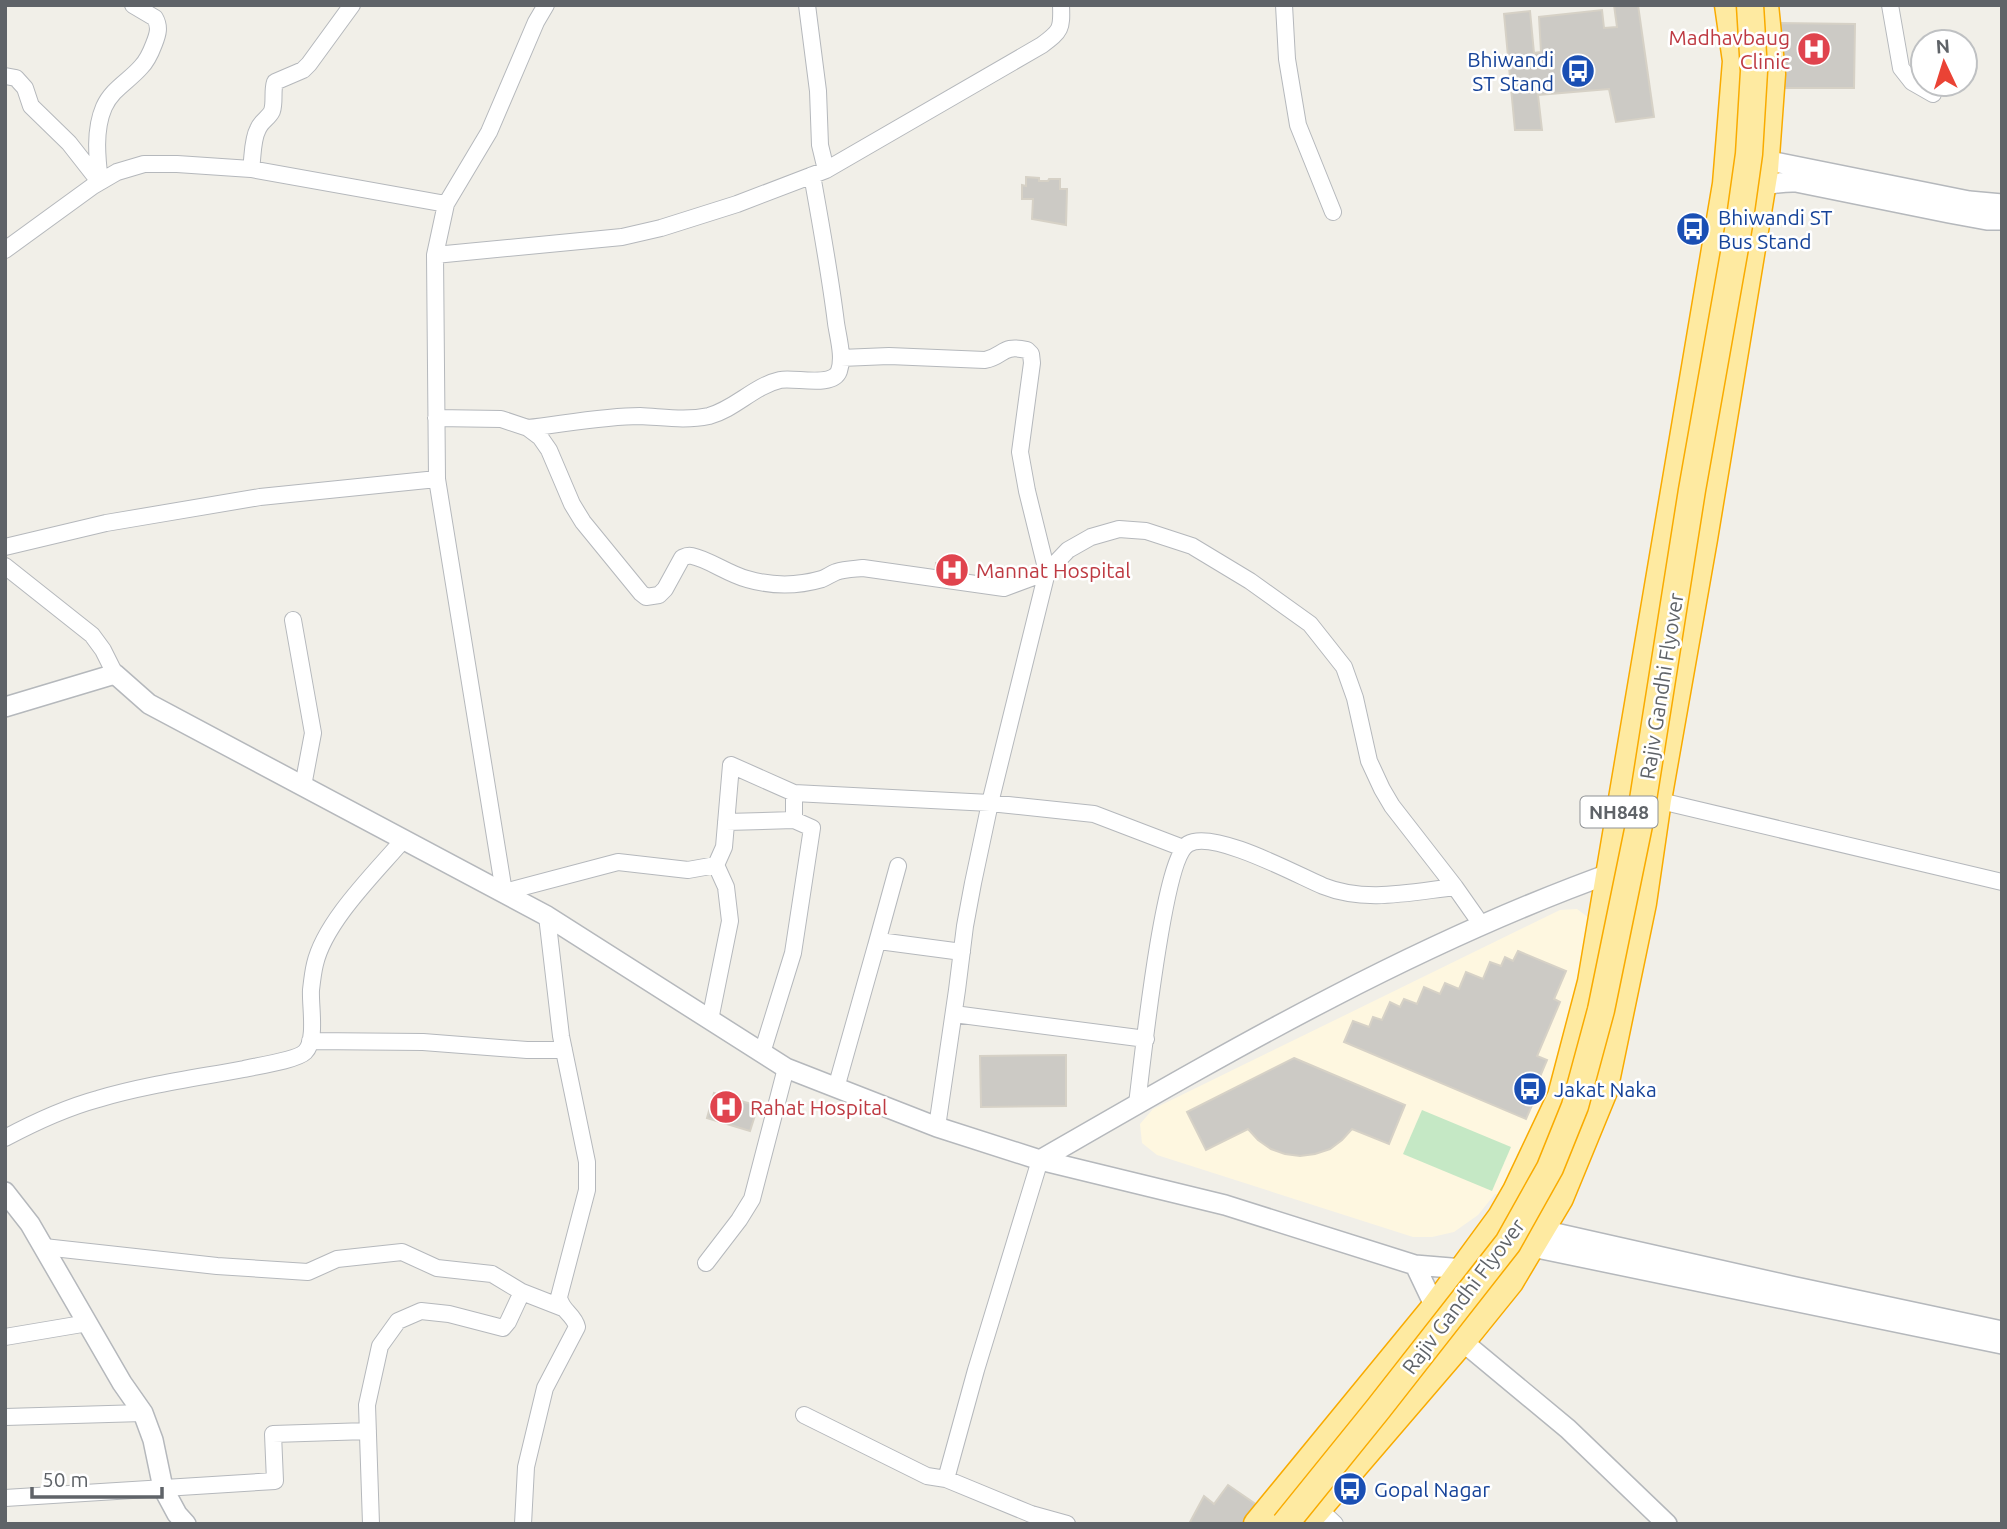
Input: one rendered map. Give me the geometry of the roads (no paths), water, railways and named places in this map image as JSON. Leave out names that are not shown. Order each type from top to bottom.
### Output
[{"type":"highway","name":"NH848","points":[[1257,1524],[1435,1307],[1499,1219],[1516,1191],[1561,1096],[1591,982],[1726,184],[1736,61],[1728,5]]},
{"type":"highway","name":"Rajiv Gandhi Flyover","points":[[1284,1524],[1508,1243],[1550,1168],[1575,1106],[1601,1010],[1639,825],[1692,490],[1739,225],[1749,153],[1754,71],[1749,5]]},
{"type":"highway","name":"NH848","points":[[1319,1518],[1510,1282],[1560,1198],[1604,1091],[1643,903],[1762,186],[1772,74],[1765,5]]},
{"type":"street","points":[[100,182],[97,150],[99,124],[104,107],[113,92],[144,65],[158,34],[159,28],[152,14],[133,5]]},
{"type":"street","points":[[251,169],[256,132],[273,109],[275,82],[303,70],[352,5]]},
{"type":"street","points":[[504,892],[437,479],[435,255],[446,204],[488,132],[546,5]]},
{"type":"street","points":[[528,428],[624,417],[691,419],[732,407],[771,383],[799,379],[827,381],[839,372],[841,358],[819,173],[821,145],[818,91],[807,5]]},
{"type":"street","points":[[435,255],[622,237],[661,229],[819,173],[1058,34],[1062,5]]},
{"type":"street","points":[[1284,5],[1287,60],[1298,125],[1333,212]]},
{"type":"street","points":[[1890,5],[1901,68],[1909,78]]},
{"type":"street","points":[[5,76],[16,78],[25,88],[31,106],[69,143],[100,182]]},
{"type":"street","points":[[1729,156],[1765,159],[1969,201],[2002,204]]},
{"type":"street","points":[[5,250],[100,182],[117,172],[144,164],[251,169],[446,204]]},
{"type":"street","points":[[1726,184],[1762,186],[1783,181],[1796,182],[1949,213],[2002,220]]},
{"type":"street","points":[[841,358],[889,356],[985,360],[992,359],[1004,349],[1010,348],[1027,350],[1031,354],[1031,375],[1020,452],[1047,572],[972,883],[937,1127]]},
{"type":"street","points":[[436,418],[502,419],[528,428],[540,437],[549,450],[572,504],[583,522],[646,597],[659,595],[682,558],[687,556],[734,576],[775,584],[798,584],[863,568],[1004,588],[1047,572],[1068,551],[1091,537],[1119,529],[1146,531],[1192,546],[1250,581],[1310,624],[1344,667],[1355,698],[1369,761],[1382,789],[1481,924]]},
{"type":"street","points":[[5,547],[106,523],[247,499],[437,479]]},
{"type":"street","points":[[5,566],[92,635],[116,674],[149,704],[547,916],[786,1068],[937,1127],[1040,1160],[1225,1205],[1415,1265],[1463,1269],[1496,1300]]},
{"type":"street","points":[[293,620],[313,733],[303,786]]},
{"type":"street","points":[[5,707],[116,674]]},
{"type":"street","points":[[710,1020],[730,921],[726,887],[716,865],[724,847],[731,765],[794,793],[990,803],[1094,814],[1183,848]]},
{"type":"street","points":[[1623,791],[2002,882]]},
{"type":"street","points":[[794,793],[794,820]]},
{"type":"street","points":[[726,821],[794,820],[812,828],[793,953],[762,1053]]},
{"type":"street","points":[[5,1138],[36,1121],[98,1099],[297,1057],[306,1052],[312,1025],[311,990],[315,963],[324,939],[350,902],[404,839]]},
{"type":"street","points":[[1137,1104],[1162,922],[1172,875],[1183,848],[1189,843],[1203,841],[1262,857],[1324,886],[1358,895],[1455,887]]},
{"type":"street","points":[[946,1479],[975,1370],[1040,1160],[1333,997],[1481,924],[1649,859]]},
{"type":"street","points":[[504,892],[618,862],[688,870],[716,865]]},
{"type":"street","points":[[836,1088],[898,866]]},
{"type":"street","points":[[547,916],[564,1050],[583,1136],[587,1172],[587,1190],[559,1297],[563,1308]]},
{"type":"street","points":[[876,946],[879,941],[885,941],[962,953]]},
{"type":"street","points":[[954,1014],[1146,1039]]},
{"type":"street","points":[[310,1041],[423,1041],[527,1050],[564,1050]]},
{"type":"street","points":[[706,1264],[752,1199],[786,1068]]},
{"type":"street","points":[[5,1192],[30,1224],[122,1382],[143,1413],[153,1440],[163,1488],[177,1514],[186,1524]]},
{"type":"street","points":[[1499,1219],[1537,1238],[1875,1310],[2002,1331]]},
{"type":"street","points":[[44,1247],[217,1266],[308,1272],[337,1259],[402,1252],[437,1268],[492,1274],[523,1292],[563,1308],[575,1320],[577,1327],[545,1388],[526,1467],[523,1524]]},
{"type":"street","points":[[1415,1265],[1435,1307],[1462,1341],[1567,1429],[1667,1524]]},
{"type":"street","points":[[371,1524],[367,1405],[380,1346],[398,1321],[421,1311],[449,1314],[503,1328],[523,1292]]},
{"type":"street","points":[[1875,1310],[2002,1344]]},
{"type":"street","points":[[5,1337],[88,1323]]},
{"type":"street","points":[[5,1418],[143,1413]]},
{"type":"street","points":[[804,1415],[927,1476],[946,1479],[1031,1514],[1067,1524]]},
{"type":"street","points":[[5,1498],[275,1480],[273,1434],[368,1431]]},
{"type":"street","points":[[1290,1483],[1319,1518]]},
{"type":"place","name":"Madhavbaug Clinic","points":[[1814,49]]},
{"type":"place","name":"Bhiwandi ST Stand","points":[[1578,71]]},
{"type":"place","name":"Bhiwandi ST Bus Stand","points":[[1693,229]]},
{"type":"place","name":"Mannat Hospital","points":[[952,570]]},
{"type":"place","name":"Jakat Naka","points":[[1530,1089]]},
{"type":"place","name":"Rahat Hospital","points":[[726,1107]]},
{"type":"place","name":"Gopal Nagar","points":[[1350,1489]]}]
